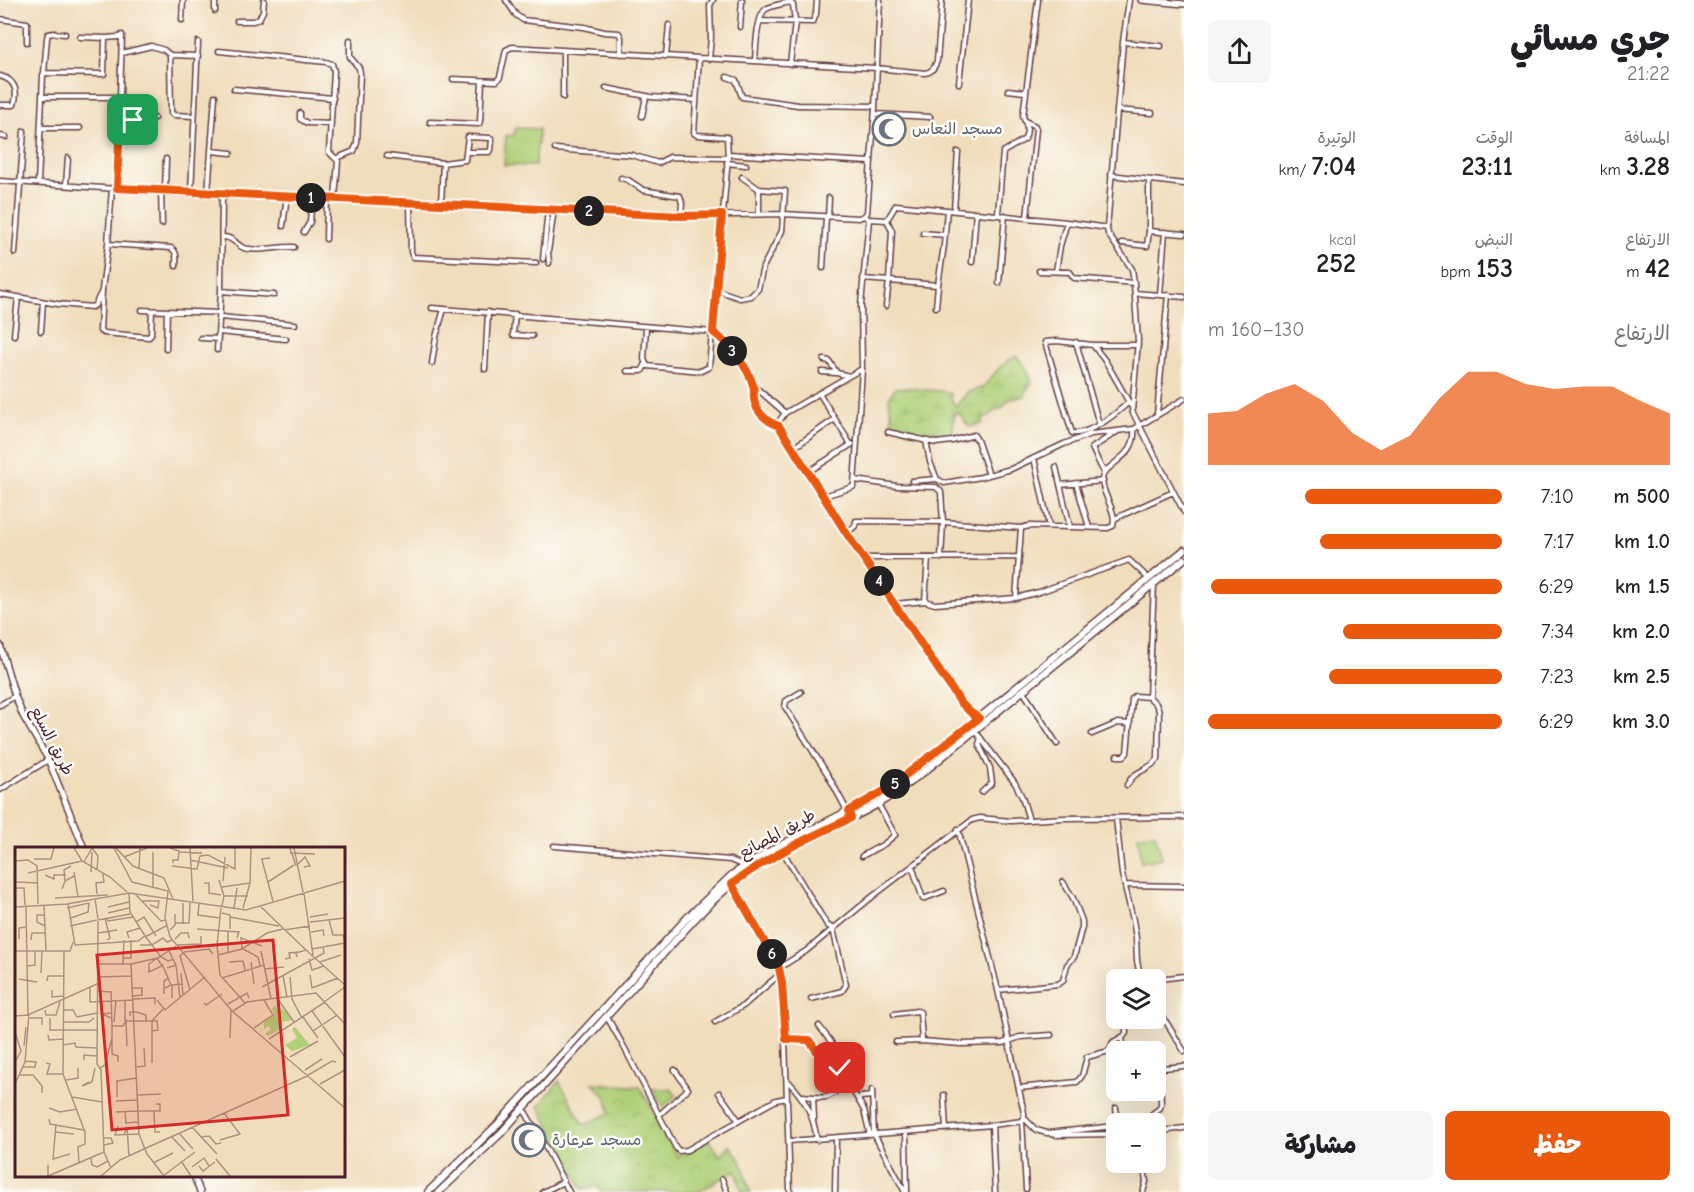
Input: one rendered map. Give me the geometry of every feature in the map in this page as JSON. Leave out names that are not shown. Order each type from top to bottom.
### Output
[{"type":"main road","name":"طريق المصانع","points":[[439,1192],[532,1089],[746,869],[775,848],[850,814],[878,804],[925,771],[1023,691],[1184,550]]},
{"type":"main road","name":"طريق المصانع","points":[[428,1192],[501,1133],[607,1017],[624,993],[700,905],[728,878],[850,814],[889,788],[1151,581],[1184,559]]},
{"type":"street","points":[[182,20],[183,0]]},
{"type":"street","points":[[215,0],[215,11]]},
{"type":"street","points":[[237,21],[259,19],[262,16],[264,0]]},
{"type":"street","points":[[506,0],[516,15],[523,20],[619,33],[621,54]]},
{"type":"street","points":[[709,59],[710,5],[713,0]]},
{"type":"street","points":[[740,27],[742,0]]},
{"type":"street","points":[[760,21],[810,23],[815,21],[818,0]]},
{"type":"street","points":[[0,181],[163,192],[681,216],[783,214],[859,218],[867,213],[875,114],[880,0]]},
{"type":"street","points":[[453,79],[494,82],[499,80],[505,53],[509,48],[876,68],[925,73],[935,67],[937,61],[942,0]]},
{"type":"street","points":[[959,83],[968,0]]},
{"type":"street","points":[[1025,139],[1027,129],[1023,116],[1025,92],[1038,0]]},
{"type":"street","points":[[1129,0],[1122,42],[1107,228],[1108,234],[1132,269],[1138,345],[1132,407],[1134,416],[1184,512]]},
{"type":"street","points":[[1141,0],[1184,4]]},
{"type":"street","points":[[755,62],[760,21],[765,9],[790,2],[793,5],[795,22],[790,64]]},
{"type":"street","points":[[0,19],[27,22],[27,42]]},
{"type":"street","points":[[666,56],[669,25]]},
{"type":"street","points":[[38,183],[46,38],[48,34],[65,34]]},
{"type":"street","points":[[80,37],[121,36],[120,119],[100,327],[102,332],[149,337],[152,311]]},
{"type":"street","points":[[44,73],[104,74],[105,38]]},
{"type":"street","points":[[338,158],[354,151],[357,143],[360,73],[359,68],[350,57],[350,40]]},
{"type":"street","points":[[191,192],[198,42]]},
{"type":"street","points":[[1122,42],[1161,46]]},
{"type":"street","points":[[122,53],[151,46],[164,50],[170,55],[198,56]]},
{"type":"street","points":[[562,50],[563,97]]},
{"type":"street","points":[[219,51],[332,64],[334,71],[329,152],[338,158]]},
{"type":"street","points":[[170,55],[171,112],[174,115],[194,116]]},
{"type":"street","points":[[646,327],[644,359],[651,367],[704,370],[710,364],[728,159],[727,138],[694,134],[699,58]]},
{"type":"street","points":[[0,76],[8,78],[16,87],[16,92],[13,106],[0,105]]},
{"type":"street","points":[[727,77],[736,80],[742,97],[798,105],[875,106]]},
{"type":"street","points":[[430,122],[479,124],[482,81]]},
{"type":"street","points":[[606,88],[645,97],[696,100]]},
{"type":"street","points":[[234,89],[333,98]]},
{"type":"street","points":[[1008,90],[1025,92]]},
{"type":"street","points":[[208,193],[215,96]]},
{"type":"street","points":[[42,97],[113,97]]},
{"type":"street","points":[[642,116],[645,97]]},
{"type":"street","points":[[1117,110],[1152,113]]},
{"type":"street","points":[[300,113],[300,119],[304,122],[331,124]]},
{"type":"street","points":[[875,114],[930,117]]},
{"type":"street","points":[[120,119],[154,118]]},
{"type":"street","points":[[1026,121],[1035,126],[1028,218]]},
{"type":"street","points":[[41,128],[80,128]]},
{"type":"street","points":[[15,253],[24,130]]},
{"type":"street","points":[[0,136],[6,137]]},
{"type":"street","points":[[998,214],[1003,152],[1035,136]]},
{"type":"street","points":[[387,156],[443,163],[464,161],[468,137],[492,140],[489,152],[466,153]]},
{"type":"street","points":[[555,149],[632,154],[657,163],[670,157],[870,162]]},
{"type":"street","points":[[212,152],[231,153]]},
{"type":"street","points":[[954,210],[958,152]]},
{"type":"street","points":[[66,185],[68,158]]},
{"type":"street","points":[[334,199],[338,158]]},
{"type":"street","points":[[162,224],[166,159]]},
{"type":"street","points":[[728,159],[746,165]]},
{"type":"street","points":[[441,204],[443,163]]},
{"type":"street","points":[[1111,175],[1184,184]]},
{"type":"street","points":[[717,290],[740,298],[754,294],[758,289],[765,264],[782,231],[785,191],[759,189],[742,177]]},
{"type":"street","points":[[621,178],[643,190],[680,196],[681,216]]},
{"type":"street","points":[[1122,243],[1147,246],[1149,181]]},
{"type":"street","points":[[759,189],[759,214]]},
{"type":"street","points":[[217,350],[223,237],[222,194]]},
{"type":"street","points":[[283,226],[286,196]]},
{"type":"street","points":[[304,232],[310,222],[312,198]]},
{"type":"street","points":[[326,239],[327,198]]},
{"type":"street","points":[[823,268],[829,198]]},
{"type":"street","points":[[410,203],[413,257],[536,263]]},
{"type":"street","points":[[887,220],[896,205],[998,214],[1107,228]]},
{"type":"street","points":[[543,259],[548,209]]},
{"type":"street","points":[[549,263],[554,209]]},
{"type":"street","points":[[936,307],[947,210]]},
{"type":"street","points":[[972,262],[976,212]]},
{"type":"street","points":[[999,283],[1005,215]]},
{"type":"street","points":[[864,216],[869,219],[887,220]]},
{"type":"street","points":[[824,496],[853,487],[855,480],[862,369],[861,305],[869,219]]},
{"type":"street","points":[[886,306],[892,231],[887,220]]},
{"type":"street","points":[[1056,271],[1067,222]]},
{"type":"street","points":[[1149,231],[1184,234]]},
{"type":"street","points":[[1160,295],[1165,232]]},
{"type":"street","points":[[923,233],[945,235]]},
{"type":"street","points":[[223,237],[231,238],[241,247],[248,249],[294,247]]},
{"type":"street","points":[[108,244],[171,248],[176,254],[176,266]]},
{"type":"street","points":[[1039,271],[1070,272],[1074,278],[1134,283]]},
{"type":"street","points":[[863,279],[938,285]]},
{"type":"street","points":[[0,294],[43,302],[92,307],[102,290]]},
{"type":"street","points":[[221,291],[274,296]]},
{"type":"street","points":[[1135,293],[1184,297]]},
{"type":"street","points":[[1157,414],[1168,295]]},
{"type":"street","points":[[14,335],[18,298]]},
{"type":"street","points":[[41,331],[43,302]]},
{"type":"street","points":[[432,308],[713,332],[731,349],[747,370],[754,386],[785,413]]},
{"type":"street","points":[[432,363],[444,309]]},
{"type":"street","points":[[142,310],[295,324]]},
{"type":"street","points":[[166,349],[167,311]]},
{"type":"street","points":[[485,369],[488,312]]},
{"type":"street","points":[[515,314],[513,335],[532,336]]},
{"type":"street","points":[[219,332],[286,339]]},
{"type":"street","points":[[201,338],[218,339]]},
{"type":"street","points":[[1129,402],[1113,417],[1075,435],[1072,433],[1045,342],[1138,345]]},
{"type":"street","points":[[1076,342],[1099,424]]},
{"type":"street","points":[[1093,345],[1106,362],[1132,407]]},
{"type":"street","points":[[824,360],[829,361],[837,373]]},
{"type":"street","points":[[627,370],[642,371],[646,364]]},
{"type":"street","points":[[779,426],[785,413],[862,369]]},
{"type":"street","points":[[822,372],[849,376]]},
{"type":"street","points":[[754,386],[753,399],[762,416],[779,426],[847,534],[961,703],[979,718]]},
{"type":"street","points":[[819,393],[851,445]]},
{"type":"street","points":[[912,481],[937,479],[944,483],[1011,469],[1091,434],[1134,429],[1184,399]]},
{"type":"street","points":[[793,448],[835,419]]},
{"type":"street","points":[[847,534],[855,526],[856,521],[943,522],[1021,528],[1049,526],[1108,528],[1114,525],[1114,519],[1102,480],[1104,473],[1131,448],[1135,439],[1134,429]]},
{"type":"street","points":[[1104,473],[1092,448],[1119,431]]},
{"type":"street","points":[[888,432],[938,443],[974,435],[989,475]]},
{"type":"street","points":[[808,472],[858,441]]},
{"type":"street","points":[[926,441],[930,462],[937,479]]},
{"type":"street","points":[[1034,458],[1049,526]]},
{"type":"street","points":[[1056,467],[1070,527]]},
{"type":"street","points":[[855,480],[897,486],[936,486],[941,492],[942,558]]},
{"type":"street","points":[[1060,485],[1102,480]]},
{"type":"street","points":[[1076,483],[1089,527]]},
{"type":"street","points":[[1114,519],[1173,492]]},
{"type":"street","points":[[1016,598],[1021,528]]},
{"type":"street","points":[[864,558],[1019,557]]},
{"type":"street","points":[[925,600],[928,558]]},
{"type":"street","points":[[894,604],[925,600],[935,604],[1016,598],[1131,560],[1151,581],[1149,697]]},
{"type":"street","name":"طريق السلع","points":[[0,645],[23,716],[48,759],[83,847]]},
{"type":"street","points":[[1023,691],[1057,744]]},
{"type":"street","points":[[801,692],[786,701],[785,707],[850,814]]},
{"type":"street","points":[[0,705],[15,696]]},
{"type":"street","points":[[1117,756],[1126,755],[1133,697],[1149,697],[1159,711],[1158,759],[1153,765],[1134,774],[1126,784]]},
{"type":"street","points":[[1092,734],[1118,723],[1130,724]]},
{"type":"street","points":[[974,730],[1015,783],[1029,820]]},
{"type":"street","points":[[981,738],[979,744],[988,761],[992,780],[991,785],[982,792]]},
{"type":"street","points":[[0,790],[48,759]]},
{"type":"street","points":[[862,856],[895,835],[878,804]]},
{"type":"street","points":[[779,968],[806,951],[972,820],[980,818],[1005,821],[1184,817]]},
{"type":"street","points":[[1116,818],[1122,874],[1133,920],[1139,969]]},
{"type":"street","points":[[958,830],[998,990],[1019,1088],[1026,1189]]},
{"type":"street","points":[[554,846],[730,860],[746,869]]},
{"type":"street","points":[[783,851],[827,925],[833,929],[846,985],[842,991],[811,999]]},
{"type":"street","points":[[912,866],[923,899],[944,891]]},
{"type":"street","points":[[998,990],[1058,984],[1063,981],[1066,965],[1074,957],[1082,927],[1082,921],[1063,882]]},
{"type":"street","points":[[732,884],[779,968],[786,1039],[789,1141],[790,1190],[784,1192]]},
{"type":"street","points":[[1125,885],[1184,886]]},
{"type":"street","points":[[716,1022],[743,1006],[780,974]]},
{"type":"street","points":[[1166,978],[1184,976]]},
{"type":"street","points":[[894,1014],[920,1012],[922,1041]]},
{"type":"street","points":[[607,1017],[676,1148],[681,1151],[687,1150],[776,1100],[787,1098]]},
{"type":"street","points":[[1166,1022],[1184,1051]]},
{"type":"street","points":[[819,1026],[832,1044],[836,1059],[864,1110],[872,1135],[906,1192]]},
{"type":"street","points":[[1019,1088],[1077,1082],[1082,1076],[1085,1059],[1109,1051],[1113,1042],[1126,1033],[1126,1029]]},
{"type":"street","points":[[896,1041],[1003,1043],[1020,1037],[1051,1035]]},
{"type":"street","points":[[1122,1037],[1123,1041]]},
{"type":"street","points":[[786,1039],[809,1040],[818,1053],[836,1059]]},
{"type":"street","points":[[1153,1113],[1160,1108],[1161,1104],[1160,1070],[1184,1066]]},
{"type":"street","points":[[659,1115],[688,1089],[675,1070]]},
{"type":"street","points":[[786,1079],[802,1096],[814,1123]]},
{"type":"street","points":[[802,1096],[824,1098],[832,1095],[846,1079]]},
{"type":"street","points":[[872,1090],[872,1135]]},
{"type":"street","points":[[718,1093],[739,1121]]},
{"type":"street","points":[[944,1095],[946,1129]]},
{"type":"street","points":[[858,1099],[872,1096]]},
{"type":"street","points":[[813,1097],[817,1140]]},
{"type":"street","points":[[523,1108],[569,1192]]},
{"type":"street","points":[[1116,1108],[1116,1113]]},
{"type":"street","points":[[789,1141],[992,1125],[1023,1120],[1036,1130],[1055,1135],[1106,1134]]},
{"type":"street","points":[[992,1125],[995,1192]]},
{"type":"street","points":[[1047,1133],[1106,1126]]},
{"type":"street","points":[[1166,1131],[1184,1128]]},
{"type":"street","points":[[906,1132],[906,1192]]},
{"type":"street","points":[[835,1192],[836,1138]]},
{"type":"street","points":[[1143,1192],[1146,1173]]},
{"type":"street","points":[[194,1177],[200,1192]]},
{"type":"street","points":[[722,1179],[727,1192]]},
{"type":"street","points":[[543,1192],[563,1182]]},
{"type":"green space","points":[[516,128],[539,129],[535,166],[504,165],[506,135],[513,136]]},
{"type":"green space","points":[[1016,356],[1026,368],[1032,382],[1025,396],[1008,400],[1001,409],[995,410],[982,419],[983,423],[970,427],[958,412],[954,414],[953,432],[950,436],[939,436],[936,431],[907,431],[903,424],[892,423],[889,398],[895,388],[948,393],[951,394],[951,400],[956,406],[968,392],[982,388],[1007,360]]},
{"type":"green space","points":[[1155,834],[1162,858],[1141,862],[1138,835]]},
{"type":"green space","points":[[559,1081],[584,1125],[610,1113],[607,1098],[593,1083],[640,1087],[678,1157],[709,1139],[720,1156],[730,1145],[742,1163],[751,1192],[742,1192],[736,1170],[701,1192],[601,1192],[597,1186],[583,1189],[539,1106]]},
{"type":"green space","points":[[653,1089],[671,1089],[676,1095],[663,1107]]},
{"type":"place","name":"مسجد النعاس","points":[[889,129]]},
{"type":"place","name":"مسجد عرعارة","points":[[529,1140]]},
{"type":"route","points":[[133,120],[120,119],[117,188],[161,192],[681,216],[722,215],[713,332],[731,349],[747,370],[754,386],[753,399],[762,416],[779,426],[847,534],[961,703],[979,718],[889,788],[849,811],[851,818],[783,851],[747,872],[732,884],[779,968],[786,1039],[809,1040],[818,1053],[836,1059],[840,1068]]}]
